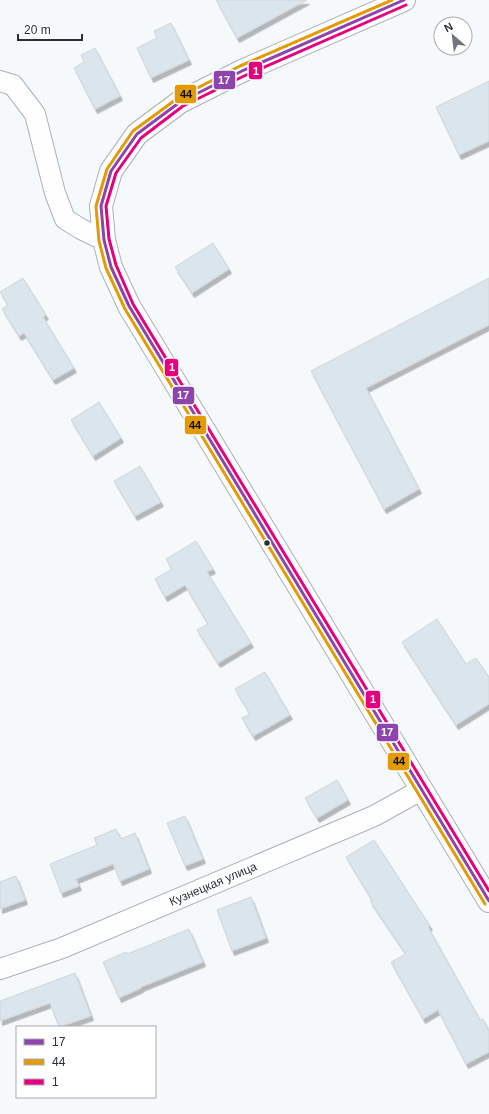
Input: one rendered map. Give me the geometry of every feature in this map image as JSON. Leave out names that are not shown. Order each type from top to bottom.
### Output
[{"type":"street","points":[[404,0],[242,71],[180,102],[137,134],[111,171],[102,206],[104,240],[111,268],[129,306],[489,901]]},
{"type":"street","points":[[0,81],[13,85],[35,114],[55,193],[65,219],[81,229],[104,240]]},
{"type":"street","name":"Кузнецкая улица","points":[[0,969],[62,948],[367,819],[421,790]]},
{"type":"building","points":[[216,0],[307,0],[237,38]]},
{"type":"building","points":[[171,23],[189,60],[151,78],[137,48],[157,38],[154,31]]},
{"type":"building","points":[[95,48],[120,96],[95,109],[74,68],[84,62],[81,55]]},
{"type":"building","points":[[489,81],[489,141],[459,155],[436,107]]},
{"type":"building","points":[[213,243],[229,269],[192,293],[175,267]]},
{"type":"building","points":[[23,278],[46,315],[43,317],[74,368],[53,380],[24,333],[19,336],[2,309],[8,305],[0,292]]},
{"type":"building","points":[[489,278],[489,325],[366,388],[419,489],[384,509],[311,371]]},
{"type":"building","points":[[99,402],[121,438],[93,456],[71,420]]},
{"type":"building","points":[[140,466],[161,502],[135,516],[114,481]]},
{"type":"building","points":[[196,541],[213,569],[207,572],[251,643],[218,663],[197,630],[208,624],[185,585],[165,597],[155,579],[172,569],[166,559]]},
{"type":"building","points":[[437,619],[466,664],[476,658],[489,677],[489,704],[456,725],[402,642]]},
{"type":"building","points":[[265,672],[290,715],[253,736],[242,718],[250,714],[235,689]]},
{"type":"building","points":[[337,780],[348,800],[317,818],[305,798]]},
{"type":"building","points":[[185,816],[203,859],[185,866],[167,823]]},
{"type":"building","points":[[116,829],[121,839],[135,833],[149,869],[120,881],[113,864],[76,879],[79,886],[61,893],[50,864],[97,845],[94,838]]},
{"type":"building","points":[[374,840],[430,926],[428,927],[480,1020],[483,1019],[489,1031],[489,1052],[466,1064],[438,1010],[423,1019],[391,962],[406,954],[370,901],[372,900],[346,857]]},
{"type":"building","points":[[16,876],[25,900],[0,909],[0,882]]},
{"type":"building","points":[[251,897],[266,938],[232,951],[217,910]]},
{"type":"building","points":[[189,929],[203,962],[141,987],[119,998],[103,962]]},
{"type":"building","points":[[75,973],[91,1016],[59,1026],[50,1003],[0,1021],[0,1001]]},
{"type":"transit line","name":"44","points":[[392,0],[240,66],[178,98],[133,131],[107,169],[96,206],[99,241],[106,268],[125,309],[485,904]]},
{"type":"transit line","name":"17","points":[[404,0],[242,71],[180,102],[137,134],[111,171],[101,206],[104,240],[111,267],[129,306],[489,901]]},
{"type":"transit line","name":"1","points":[[406,5],[244,76],[183,106],[141,138],[116,173],[106,206],[109,239],[116,265],[133,304],[489,891]]}]
